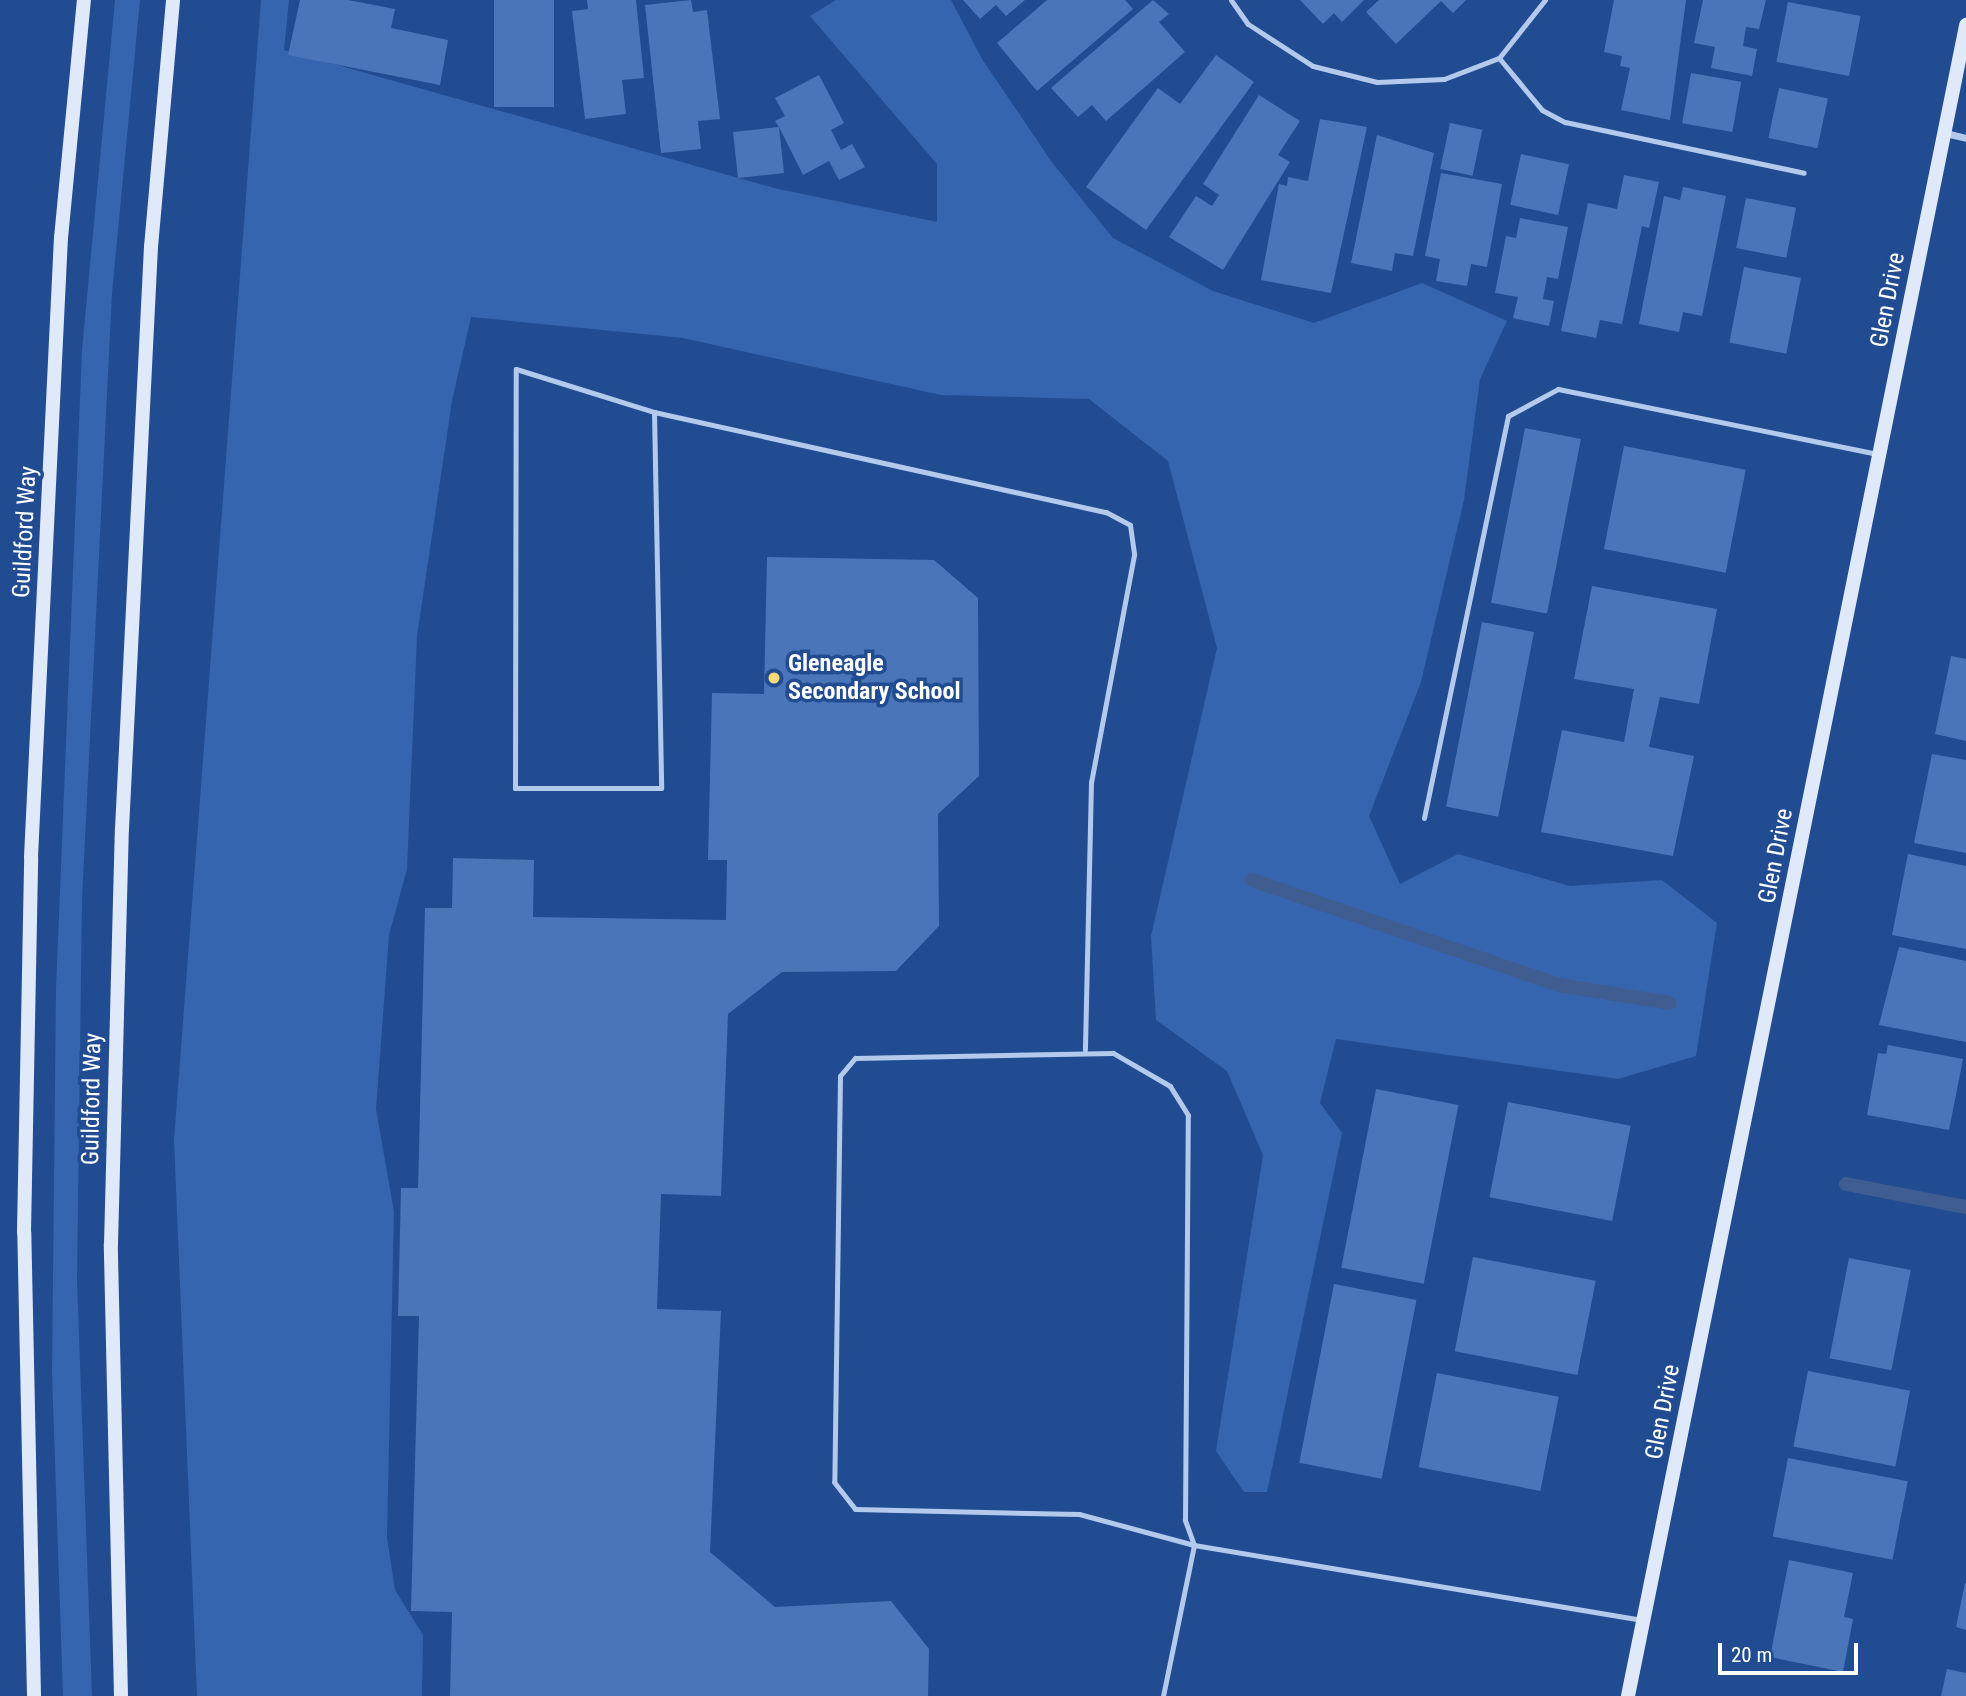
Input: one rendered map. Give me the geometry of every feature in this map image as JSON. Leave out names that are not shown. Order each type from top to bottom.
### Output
[{"type":"main road","name":"Guildford Way","points":[[34,1696],[24,1232],[31,858],[61,238],[84,0]]},
{"type":"main road","name":"Guildford Way","points":[[121,1696],[111,1244],[122,829],[151,247],[173,0]]},
{"type":"main road","name":"Glen Drive","points":[[1628,1696],[1966,25]]},
{"type":"street","points":[[1945,133],[1966,138]]},
{"type":"lane","points":[[1231,0],[1248,24],[1313,66],[1377,82],[1444,79],[1499,58],[1545,0]]},
{"type":"lane","points":[[1499,58],[1542,110],[1565,122],[1804,173]]},
{"type":"lane","points":[[654,412],[661,788],[515,788],[516,369],[654,412],[1106,512],[1130,525],[1134,555],[1091,782],[1085,1050]]},
{"type":"lane","points":[[1424,818],[1508,416],[1558,389],[1880,454]]},
{"type":"lane","points":[[1163,1696],[1194,1545],[1185,1520],[1188,1115],[1170,1086],[1142,1065],[1113,1053],[1085,1050],[855,1058],[840,1076],[834,1482],[855,1509],[1079,1514],[1194,1545],[1644,1620]]},
{"type":"shaded area","points":[[115,0],[140,0],[112,293],[82,899],[77,1280],[92,1696],[63,1696],[52,1373],[56,989],[82,350]]},
{"type":"shaded area","points":[[261,0],[289,0],[284,50],[774,188],[937,222],[937,164],[810,16],[836,0],[951,0],[982,59],[1051,161],[1113,238],[1213,291],[1314,323],[1422,283],[1507,321],[1480,379],[1464,500],[1421,682],[1369,816],[1400,884],[1458,854],[1570,886],[1662,880],[1717,923],[1696,1056],[1618,1079],[1336,1039],[1320,1103],[1342,1133],[1267,1492],[1244,1492],[1216,1451],[1263,1155],[1227,1071],[1156,1020],[1151,936],[1217,648],[1168,461],[1089,399],[941,395],[683,338],[471,317],[452,401],[417,636],[407,869],[389,935],[376,1109],[394,1212],[387,1538],[395,1590],[423,1635],[422,1696],[197,1696],[174,1140]]},
{"type":"building","points":[[300,0],[348,0],[395,9],[391,28],[448,40],[440,85],[288,55]]},
{"type":"building","points":[[494,0],[554,0],[554,107],[494,107]]},
{"type":"building","points":[[587,0],[636,0],[644,78],[622,80],[626,114],[585,119],[572,11],[588,9]]},
{"type":"building","points":[[691,0],[693,12],[707,10],[720,119],[698,121],[701,149],[661,153],[645,5]]},
{"type":"building","points":[[963,0],[1025,0],[1006,16],[996,5],[980,19]]},
{"type":"building","points":[[1047,0],[1125,0],[1133,9],[1037,91],[997,43]]},
{"type":"building","points":[[1153,0],[1169,14],[1159,22],[1185,52],[1106,121],[1092,105],[1078,117],[1051,88]]},
{"type":"building","points":[[1300,0],[1364,0],[1342,22],[1334,13],[1323,24]]},
{"type":"building","points":[[1379,0],[1466,0],[1453,13],[1441,1],[1396,44],[1366,12]]},
{"type":"building","points":[[1614,0],[1686,0],[1670,120],[1621,110],[1630,68],[1620,66],[1622,56],[1604,52]]},
{"type":"building","points":[[1703,0],[1766,0],[1759,29],[1746,27],[1743,46],[1757,49],[1752,76],[1711,68],[1715,47],[1694,43]]},
{"type":"building","points":[[1788,2],[1861,16],[1849,76],[1776,62]]},
{"type":"building","points":[[1216,55],[1254,82],[1146,230],[1086,187],[1158,88],[1180,104]]},
{"type":"building","points":[[1691,73],[1741,82],[1732,132],[1682,123]]},
{"type":"building","points":[[819,75],[844,123],[831,130],[841,150],[852,144],[865,167],[839,180],[829,161],[803,175],[775,121],[785,116],[775,98]]},
{"type":"building","points":[[1779,88],[1828,98],[1817,148],[1768,138]]},
{"type":"building","points":[[1259,95],[1300,121],[1278,155],[1290,162],[1223,270],[1169,237],[1196,196],[1212,206],[1219,195],[1203,184]]},
{"type":"building","points":[[1320,119],[1367,127],[1331,293],[1261,280],[1279,184],[1287,186],[1288,177],[1308,181]]},
{"type":"building","points":[[1450,123],[1482,130],[1473,176],[1440,169]]},
{"type":"building","points":[[779,127],[784,173],[738,178],[733,132]]},
{"type":"building","points":[[1377,135],[1434,153],[1413,256],[1395,253],[1392,271],[1351,263]]},
{"type":"building","points":[[1521,154],[1569,164],[1558,215],[1510,205]]},
{"type":"building","points":[[1441,173],[1502,184],[1487,267],[1471,264],[1467,286],[1436,281],[1440,259],[1425,256]]},
{"type":"building","points":[[1624,175],[1659,182],[1649,228],[1642,226],[1622,324],[1600,320],[1596,338],[1561,331],[1588,203],[1617,209]]},
{"type":"building","points":[[1683,187],[1726,196],[1702,316],[1683,312],[1679,332],[1639,324],[1664,196],[1680,200]]},
{"type":"building","points":[[1746,198],[1796,208],[1786,258],[1736,248]]},
{"type":"building","points":[[1520,218],[1568,227],[1558,279],[1547,277],[1543,299],[1554,301],[1549,326],[1513,318],[1518,297],[1495,293],[1506,236],[1516,238]]},
{"type":"building","points":[[1744,267],[1801,278],[1786,354],[1729,343]]},
{"type":"building","points":[[1525,428],[1581,439],[1547,614],[1491,603]]},
{"type":"building","points":[[1624,446],[1746,470],[1726,573],[1604,549]]},
{"type":"building","points":[[767,557],[934,560],[978,598],[979,776],[938,814],[939,926],[896,971],[782,972],[728,1014],[721,1196],[661,1194],[657,1309],[721,1311],[710,1552],[775,1607],[891,1601],[929,1649],[928,1696],[450,1696],[452,1612],[411,1611],[419,1316],[398,1316],[401,1188],[418,1188],[425,908],[452,908],[453,858],[534,860],[533,917],[726,920],[727,860],[708,860],[712,693],[764,694]]},
{"type":"building","points":[[1592,586],[1717,609],[1699,704],[1660,697],[1649,747],[1694,756],[1673,856],[1541,832],[1562,730],[1624,742],[1634,689],[1574,679]]},
{"type":"building","points":[[1482,622],[1534,632],[1498,817],[1446,807]]},
{"type":"building","points":[[1951,656],[1966,659],[1966,741],[1935,734]]},
{"type":"building","points":[[1932,754],[1966,760],[1966,853],[1914,843]]},
{"type":"building","points":[[1908,854],[1966,866],[1966,949],[1892,935]]},
{"type":"building","points":[[1899,947],[1966,961],[1966,1042],[1879,1025]]},
{"type":"building","points":[[1888,1045],[1963,1059],[1949,1130],[1867,1115],[1878,1053],[1886,1054]]},
{"type":"building","points":[[1376,1089],[1458,1105],[1424,1284],[1341,1268]]},
{"type":"building","points":[[1508,1102],[1631,1126],[1612,1221],[1489,1197]]},
{"type":"building","points":[[1473,1257],[1596,1281],[1577,1375],[1455,1351]]},
{"type":"building","points":[[1849,1258],[1911,1270],[1891,1370],[1830,1358]]},
{"type":"building","points":[[1334,1284],[1416,1300],[1382,1479],[1299,1463]]},
{"type":"building","points":[[1808,1371],[1910,1391],[1895,1466],[1793,1447]]},
{"type":"building","points":[[1437,1373],[1559,1397],[1540,1491],[1419,1467]]},
{"type":"building","points":[[1788,1458],[1908,1481],[1892,1560],[1773,1537]]},
{"type":"building","points":[[1789,1560],[1853,1573],[1844,1617],[1853,1619],[1843,1672],[1770,1657]]},
{"type":"building","points":[[1966,1583],[1966,1630],[1956,1627]]},
{"type":"building","points":[[1947,1669],[1966,1673],[1966,1696],[1941,1696]]},
{"type":"waterway","points":[[1252,880],[1559,985],[1670,1003]]},
{"type":"waterway","points":[[1846,1184],[1966,1207]]},
{"type":"place","name":"Gleneagle Secondary School","points":[[774,678]]}]
